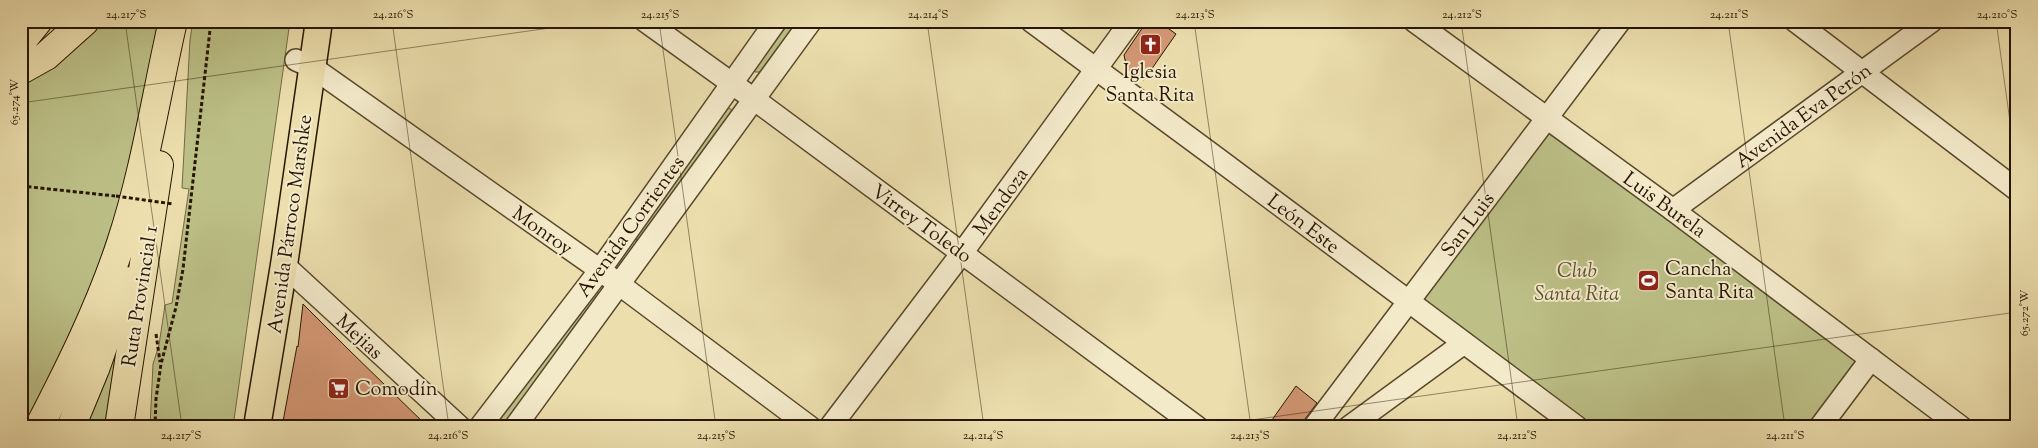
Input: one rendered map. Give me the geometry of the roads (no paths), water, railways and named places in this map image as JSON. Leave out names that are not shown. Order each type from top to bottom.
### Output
[{"type":"highway","points":[[21,42],[38,21]]},
{"type":"highway","points":[[21,70],[46,56],[85,21]]},
{"type":"highway","points":[[38,427],[96,310],[122,242],[150,131],[173,21]]},
{"type":"highway","points":[[71,427],[119,303],[159,165],[179,21]]},
{"type":"highway","name":"Ruta Provincial 1","points":[[118,427],[159,165]]},
{"type":"highway","points":[[131,346],[136,393],[135,427]]},
{"type":"main road","name":"Avenida Párroco Marshke","points":[[257,427],[284,265],[304,63],[301,21]]},
{"type":"main road","name":"Avenida Párroco Marshke","points":[[242,427],[304,63],[319,21]]},
{"type":"street","name":"Virrey Toledo","points":[[646,21],[756,100],[1197,427]]},
{"type":"street","name":"Avenida Corrientes","points":[[480,427],[600,270],[776,21]]},
{"type":"street","name":"Avenida Corrientes","points":[[515,427],[756,100],[811,21]]},
{"type":"street","name":"León Este","points":[[1031,21],[1218,158],[1576,427]]},
{"type":"street","name":"Mendoza","points":[[830,427],[962,253],[1131,21]]},
{"type":"street","name":"Luis Burela","points":[[1414,21],[1673,210],[1961,427]]},
{"type":"street","name":"San Luis","points":[[1314,427],[1620,21]]},
{"type":"street","points":[[1795,21],[2017,190]]},
{"type":"street","name":"Avenida Eva Perón","points":[[1673,210],[1932,21]]},
{"type":"street","name":"Monroy","points":[[304,63],[600,270],[810,427]]},
{"type":"street","name":"Mejias","points":[[284,265],[460,427]]},
{"type":"street","points":[[1349,427],[1464,343]]},
{"type":"street","points":[[1820,427],[1871,358]]},
{"type":"place","name":"Iglesia Santa Rita","points":[[1150,45]]},
{"type":"place","name":"Cancha Santa Rita","points":[[1649,280]]},
{"type":"place","name":"Comodín","points":[[339,388]]},
{"type":"park label","name":"Club Santa Rita","points":[[1577,282]]}]
